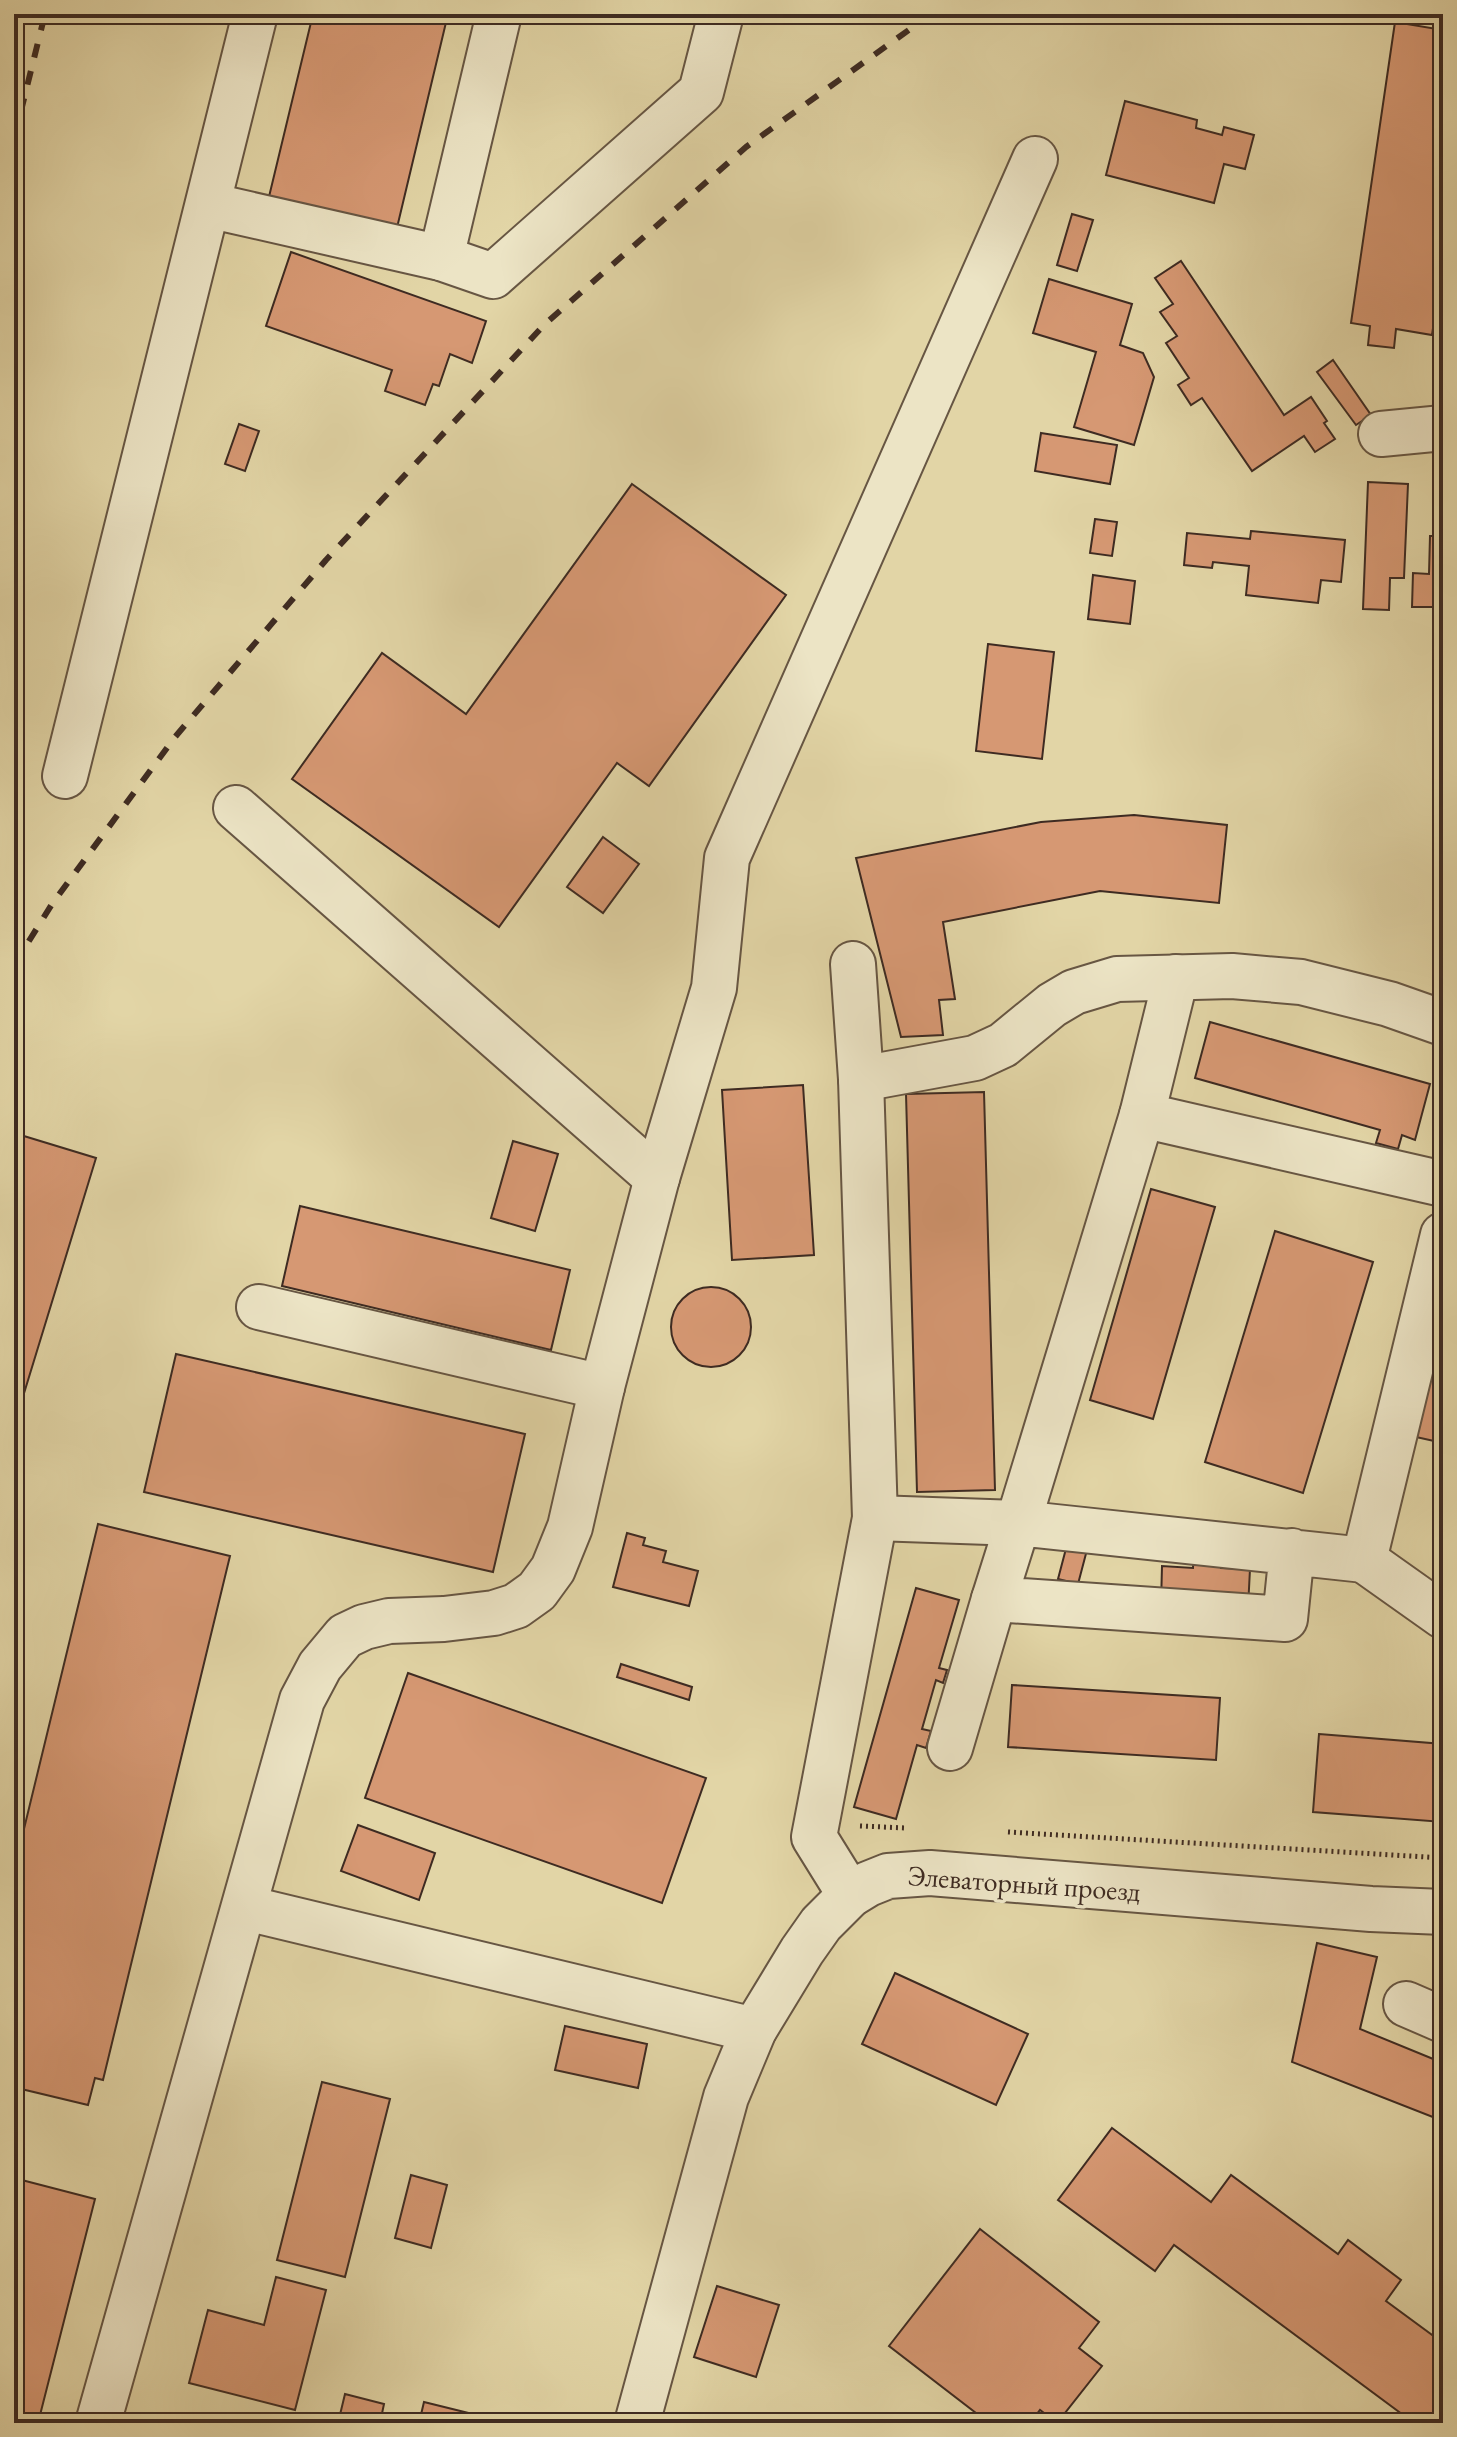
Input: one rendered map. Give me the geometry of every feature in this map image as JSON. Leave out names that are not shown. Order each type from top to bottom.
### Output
[{"type":"street","points":[[65,776],[255,14]]},
{"type":"street","points":[[441,258],[499,14]]},
{"type":"street","points":[[208,205],[441,258],[493,276],[701,92],[721,14]]},
{"type":"street","points":[[98,2423],[246,1908],[302,1700],[325,1658],[345,1636],[389,1621],[444,1619],[494,1613],[516,1606],[537,1591],[553,1569],[570,1527],[602,1387],[657,1178],[714,988],[727,858],[1035,159]]},
{"type":"street","points":[[1381,434],[1442,424]]},
{"type":"street","points":[[236,808],[657,1178]]},
{"type":"street","points":[[850,1895],[814,1837],[875,1518],[861,1079],[853,964]]},
{"type":"street","points":[[861,1079],[975,1058],[1003,1045],[1052,1005],[1074,992],[1117,979],[1232,976],[1301,982],[1389,1004],[1443,1023]]},
{"type":"street","points":[[950,1748],[1142,1115],[1176,977]]},
{"type":"street","points":[[1142,1115],[1443,1184]]},
{"type":"street","points":[[1364,1560],[1443,1235]]},
{"type":"street","points":[[259,1307],[602,1387]]},
{"type":"street","points":[[875,1518],[1018,1523],[1364,1560],[1443,1616]]},
{"type":"street","points":[[994,1599],[1285,1619],[1292,1551]]},
{"type":"street","name":"Элеваторный проезд","points":[[637,2423],[726,2097],[754,2030],[802,1951],[821,1924],[850,1895],[888,1876],[930,1873],[1371,1909],[1443,1912]]},
{"type":"street","points":[[246,1908],[754,2030]]},
{"type":"path","points":[[815,1824],[908,1828]]},
{"type":"path","points":[[1001,1832],[1443,1858]]},
{"type":"building","points":[[313,14],[448,14],[395,236],[267,205]]},
{"type":"building","points":[[1395,22],[1443,30],[1443,261],[1432,335],[1396,329],[1394,348],[1368,345],[1370,326],[1351,323]]},
{"type":"building","points":[[1125,101],[1197,120],[1196,128],[1222,135],[1224,127],[1254,135],[1245,169],[1224,164],[1214,203],[1106,175]]},
{"type":"building","points":[[1072,214],[1093,220],[1077,271],[1057,265]]},
{"type":"building","points":[[291,252],[486,321],[472,363],[450,354],[439,386],[433,384],[425,405],[385,391],[392,370],[266,326]]},
{"type":"building","points":[[1181,261],[1284,415],[1311,397],[1335,439],[1315,452],[1304,436],[1252,471],[1202,398],[1191,405],[1178,385],[1189,378],[1166,343],[1177,336],[1160,312],[1173,304],[1155,278]]},
{"type":"building","points":[[1049,279],[1132,304],[1120,345],[1143,353],[1154,377],[1134,445],[1074,427],[1096,352],[1033,333]]},
{"type":"building","points":[[1333,360],[1371,415],[1356,425],[1317,372]]},
{"type":"building","points":[[239,424],[259,431],[245,471],[225,464]]},
{"type":"building","points":[[1041,433],[1117,445],[1110,484],[1035,471]]},
{"type":"building","points":[[1368,482],[1408,484],[1404,578],[1390,578],[1389,610],[1363,609]]},
{"type":"building","points":[[632,484],[786,595],[649,786],[617,763],[499,927],[292,779],[382,653],[466,714]]},
{"type":"building","points":[[1095,519],[1117,522],[1112,556],[1090,553]]},
{"type":"building","points":[[1251,531],[1345,540],[1341,582],[1321,580],[1318,603],[1246,595],[1249,566],[1213,562],[1212,568],[1184,565],[1187,533],[1250,539]]},
{"type":"building","points":[[1430,536],[1443,536],[1443,603],[1435,603],[1435,607],[1412,607],[1413,573],[1429,574]]},
{"type":"building","points":[[1093,575],[1135,581],[1130,624],[1088,619]]},
{"type":"building","points":[[988,644],[1054,652],[1042,759],[976,751]]},
{"type":"building","points":[[1134,815],[1227,825],[1219,903],[1100,891],[943,922],[955,999],[939,1000],[943,1035],[901,1037],[856,858],[1041,822]]},
{"type":"building","points":[[603,837],[639,864],[603,913],[567,887]]},
{"type":"building","points":[[1210,1022],[1430,1084],[1415,1140],[1402,1135],[1398,1149],[1376,1143],[1380,1130],[1195,1078]]},
{"type":"building","points":[[803,1085],[814,1255],[732,1260],[722,1090]]},
{"type":"building","points":[[984,1092],[995,1490],[917,1492],[906,1094]]},
{"type":"building","points":[[14,1133],[96,1158],[14,1426]]},
{"type":"building","points":[[513,1141],[558,1154],[535,1231],[491,1218]]},
{"type":"building","points":[[1151,1189],[1215,1207],[1153,1419],[1090,1400]]},
{"type":"building","points":[[300,1206],[570,1270],[551,1350],[282,1286]]},
{"type":"building","points":[[1275,1231],[1373,1262],[1303,1493],[1205,1462]]},
{"type":"building","points":[[711,1287],[726,1290],[739,1299],[748,1312],[751,1327],[748,1342],[739,1355],[726,1364],[711,1367],[696,1364],[683,1355],[674,1342],[671,1327],[674,1312],[683,1299],[696,1290]]},
{"type":"building","points":[[1443,1320],[1443,1443],[1416,1437]]},
{"type":"building","points":[[176,1354],[525,1434],[493,1572],[144,1492]]},
{"type":"building","points":[[98,1524],[230,1556],[103,2080],[95,2078],[88,2105],[17,2088],[14,2097],[14,1870]]},
{"type":"building","points":[[627,1533],[645,1538],[643,1545],[666,1551],[663,1562],[698,1571],[689,1606],[613,1587]]},
{"type":"building","points":[[1068,1541],[1088,1546],[1078,1584],[1058,1579]]},
{"type":"building","points":[[1194,1553],[1222,1554],[1221,1568],[1250,1569],[1248,1608],[1161,1605],[1162,1566],[1193,1568]]},
{"type":"building","points":[[916,1588],[959,1600],[939,1668],[947,1670],[943,1683],[936,1680],[922,1729],[931,1731],[926,1748],[917,1745],[896,1819],[854,1807]]},
{"type":"building","points":[[621,1664],[692,1687],[689,1700],[617,1677]]},
{"type":"building","points":[[408,1673],[706,1778],[662,1903],[365,1798]]},
{"type":"building","points":[[1012,1685],[1220,1698],[1216,1760],[1008,1747]]},
{"type":"building","points":[[1319,1734],[1443,1744],[1443,1822],[1313,1812]]},
{"type":"building","points":[[358,1825],[435,1853],[419,1900],[341,1871]]},
{"type":"building","points":[[1317,1943],[1377,1957],[1360,2029],[1443,2063],[1443,2121],[1292,2062]]},
{"type":"building","points":[[895,1973],[1028,2034],[996,2105],[862,2044]]},
{"type":"building","points":[[565,2026],[647,2044],[638,2088],[555,2070]]},
{"type":"building","points":[[322,2082],[390,2099],[345,2277],[277,2260]]},
{"type":"building","points":[[1112,2128],[1211,2202],[1231,2175],[1338,2254],[1348,2240],[1401,2280],[1386,2301],[1443,2343],[1443,2423],[1414,2423],[1174,2245],[1155,2271],[1058,2200]]},
{"type":"building","points":[[411,2175],[447,2185],[431,2248],[395,2238]]},
{"type":"building","points":[[14,2178],[95,2199],[38,2423],[14,2423]]},
{"type":"building","points":[[980,2229],[1099,2322],[1079,2348],[1102,2366],[1057,2423],[1040,2410],[1030,2423],[989,2423],[889,2346]]},
{"type":"building","points":[[276,2277],[326,2290],[295,2410],[189,2383],[208,2310],[264,2325]]},
{"type":"building","points":[[717,2286],[779,2305],[756,2377],[694,2357]]},
{"type":"building","points":[[345,2394],[384,2404],[380,2423],[338,2423]]},
{"type":"building","points":[[424,2402],[509,2423],[419,2423]]},
{"type":"railway","points":[[14,25],[17,14]]},
{"type":"railway","points":[[14,139],[45,14]]},
{"type":"railway","points":[[14,965],[52,904],[175,737],[326,560],[545,324],[746,147],[931,14]]}]
